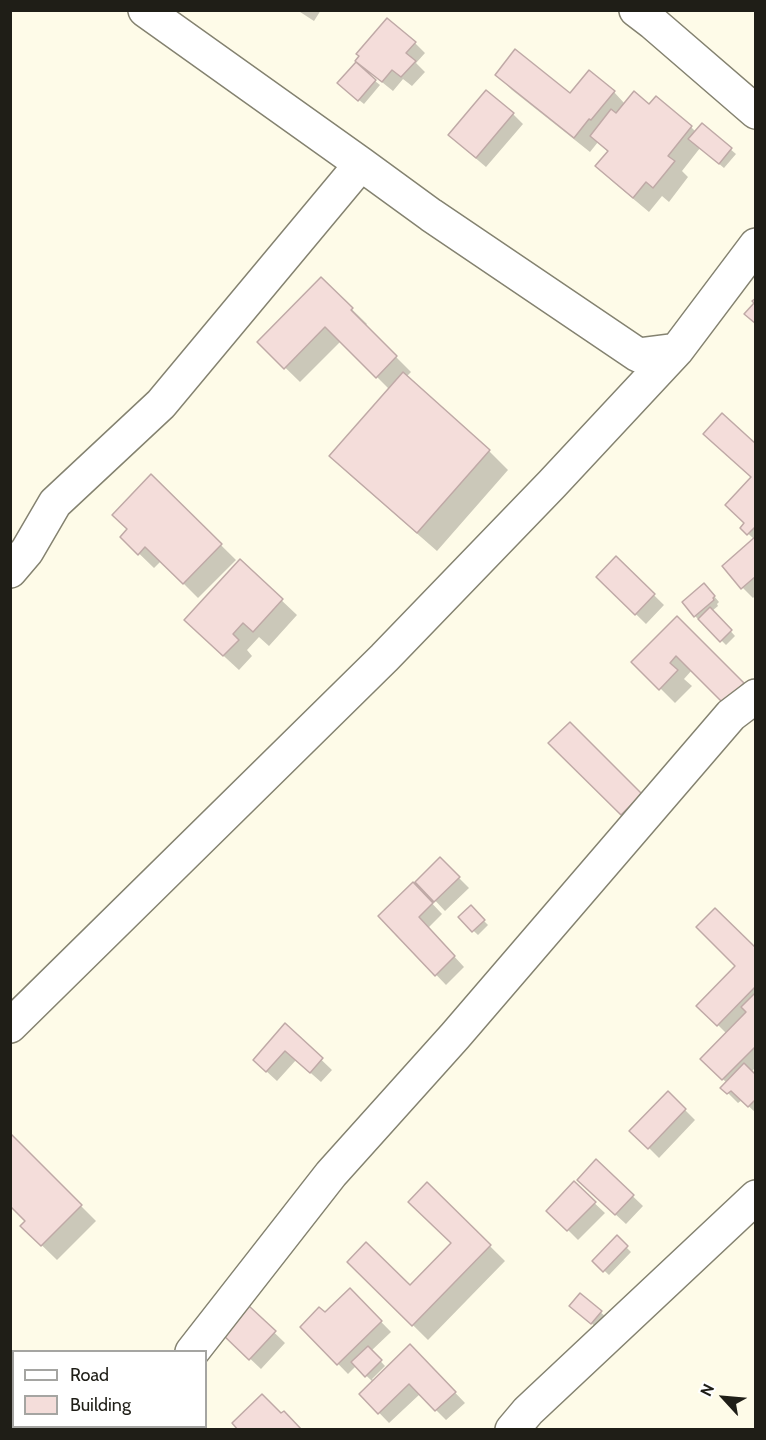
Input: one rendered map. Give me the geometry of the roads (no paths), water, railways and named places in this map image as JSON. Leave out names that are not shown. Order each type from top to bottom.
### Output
[{"type":"street","points":[[145,10],[431,215],[638,355],[677,350]]},
{"type":"street","points":[[636,10],[756,112]]},
{"type":"street","points":[[10,571],[27,551],[55,503],[161,404],[361,164]]},
{"type":"street","points":[[10,1026],[384,658],[552,484],[677,350],[756,245]]},
{"type":"street","points":[[194,1350],[331,1174],[455,1036],[731,715],[756,696]]},
{"type":"street","points":[[512,1430],[528,1411],[756,1197]]}]
